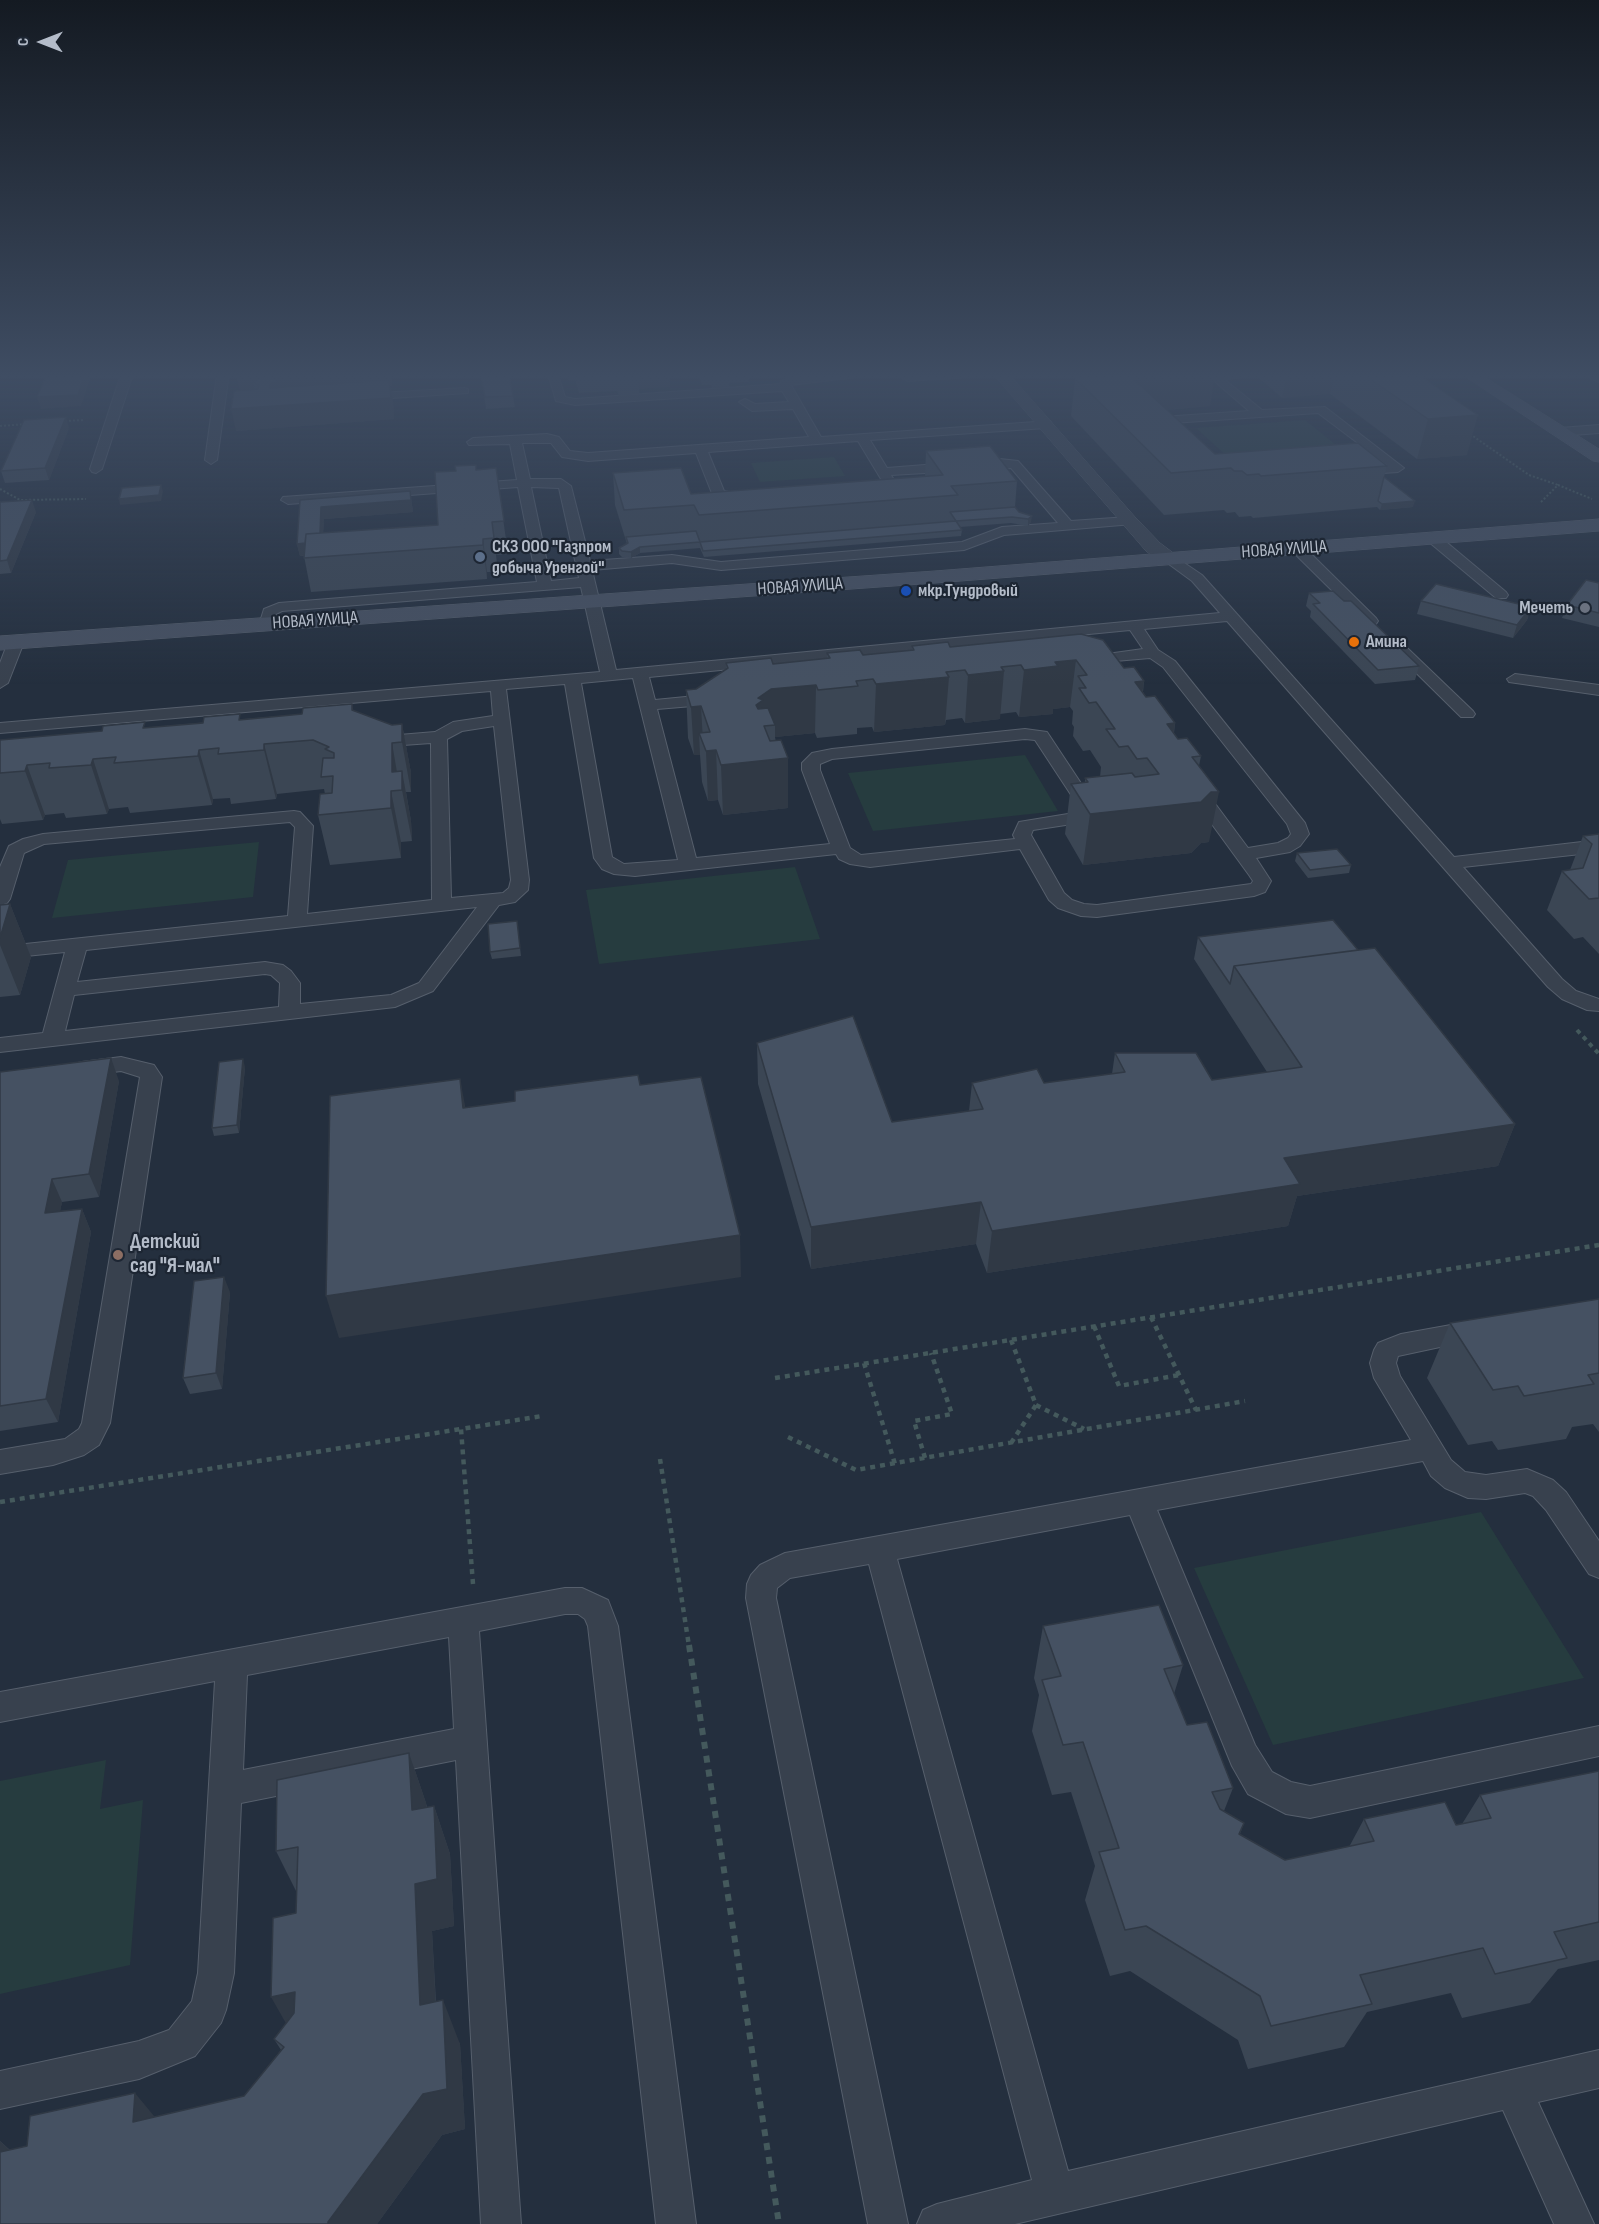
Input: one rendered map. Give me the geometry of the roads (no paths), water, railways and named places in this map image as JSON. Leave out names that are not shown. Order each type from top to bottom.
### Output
[{"type":"main road","name":"НОВАЯ УЛИЦА","points":[[8,643],[266,625],[590,592],[1169,559],[1599,525]]},
{"type":"street","points":[[1091,478],[1128,521],[1153,547],[1169,559]]},
{"type":"lane","points":[[523,478],[545,586]]},
{"type":"lane","points":[[712,478],[718,493],[734,499],[755,499]]},
{"type":"lane","points":[[854,491],[874,489],[886,484],[887,478]]},
{"type":"lane","points":[[1028,478],[1068,526]]},
{"type":"lane","points":[[288,501],[524,483],[555,482],[565,486],[609,675]]},
{"type":"lane","points":[[584,566],[672,559],[721,566],[964,546],[1002,531],[1128,521]]},
{"type":"lane","points":[[1434,538],[1501,595]]},
{"type":"lane","points":[[1298,549],[1467,714]]},
{"type":"lane","points":[[1169,559],[1197,578],[1555,982],[1569,995],[1599,1005]]},
{"type":"lane","points":[[266,625],[269,612],[279,608],[545,586],[590,592]]},
{"type":"lane","points":[[0,728],[640,673],[1135,627],[1230,616]]},
{"type":"lane","points":[[1135,627],[1153,652],[1169,664],[1296,823],[1300,834],[1294,842],[1283,848],[1244,854]]},
{"type":"lane","points":[[0,682],[8,643]]},
{"type":"lane","points":[[1101,669],[1105,660],[1113,657],[1153,652]]},
{"type":"lane","points":[[640,673],[689,865]]},
{"type":"lane","points":[[572,679],[603,858],[609,865],[621,870],[841,848]]},
{"type":"lane","points":[[1515,679],[1599,690]]},
{"type":"lane","points":[[0,949],[16,951],[77,945],[508,898],[518,890],[520,880],[498,685]]},
{"type":"lane","points":[[649,705],[733,698]]},
{"type":"lane","points":[[356,744],[439,737],[459,726],[502,720]]},
{"type":"lane","points":[[1026,843],[870,861],[857,860],[846,855],[841,848],[811,770],[811,763],[818,757],[1033,734],[1045,740],[1091,812],[1079,818],[1025,826],[1022,835],[1056,896],[1065,904],[1081,910],[1097,911],[1247,892],[1258,888],[1262,881],[1187,778]]},
{"type":"lane","points":[[439,737],[442,906]]},
{"type":"lane","points":[[0,899],[16,850],[43,839],[294,816],[304,826],[297,921]]},
{"type":"lane","points":[[1451,863],[1599,846]]},
{"type":"lane","points":[[0,1045],[395,1001],[426,987],[492,901]]},
{"type":"lane","points":[[52,1039],[77,945]]},
{"type":"lane","points":[[66,990],[265,968],[276,969],[285,975],[290,983],[289,1012]]},
{"type":"lane","points":[[0,1462],[52,1454],[74,1447],[89,1437],[96,1422],[152,1077],[146,1070],[121,1064],[55,1073]]},
{"type":"lane","points":[[1494,1327],[1401,1344],[1388,1350],[1383,1363],[1387,1378],[1442,1468],[1455,1480],[1468,1486],[1486,1487],[1527,1482],[1544,1488],[1556,1501],[1599,1565]]},
{"type":"lane","points":[[888,2224],[761,1598],[762,1584],[770,1574],[785,1566],[1430,1448]]},
{"type":"lane","points":[[1138,1501],[1243,1755],[1260,1783],[1286,1798],[1310,1802],[1599,1741]]},
{"type":"lane","points":[[880,1549],[1055,2194]]},
{"type":"lane","points":[[0,1707],[565,1601],[582,1601],[597,1610],[603,1626],[676,2224]]},
{"type":"lane","points":[[469,1618],[471,1741],[501,2224]]},
{"type":"lane","points":[[0,2090],[139,2060],[182,2043],[208,2010],[216,1973],[232,1663]]},
{"type":"lane","points":[[226,1790],[471,1741]]},
{"type":"lane","points":[[938,2224],[1055,2194],[1599,2069]]},
{"type":"lane","points":[[1513,2090],[1574,2224]]},
{"type":"place","name":"СКЗ ООО \"Газпром добыча Уренгой\"","points":[[480,557]]},
{"type":"place","name":"мкр.Тундровый","points":[[906,591]]},
{"type":"place","name":"Мечеть","points":[[1585,608]]},
{"type":"place","name":"Амина","points":[[1354,642]]},
{"type":"place","name":"Детский сад \"Я-мал\"","points":[[118,1255]]}]
